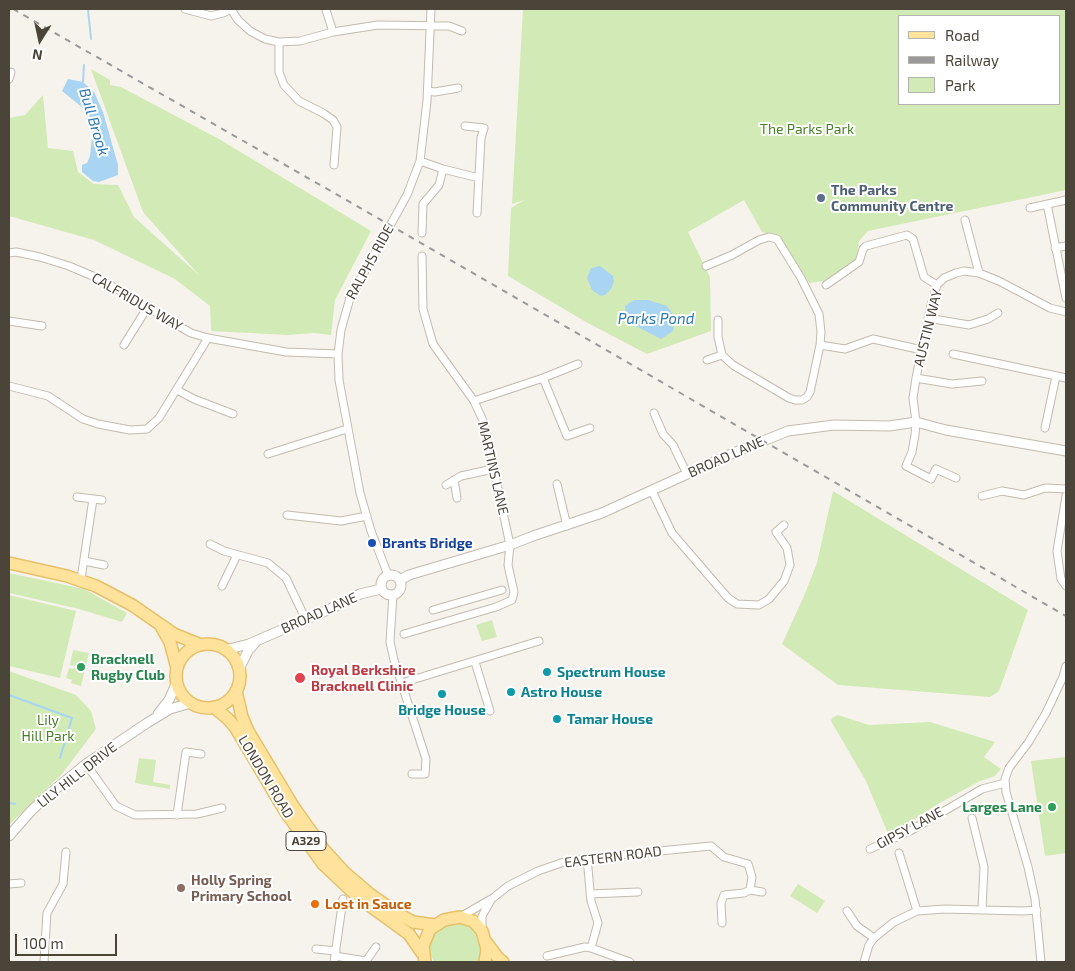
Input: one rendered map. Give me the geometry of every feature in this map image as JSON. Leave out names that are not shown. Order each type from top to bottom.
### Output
[{"type":"main road","points":[[9,563],[81,579],[132,605],[174,634],[201,645],[225,650],[236,660],[239,669]]},
{"type":"main road","points":[[157,622],[170,642],[178,668]]},
{"type":"main road","points":[[201,645],[186,652],[181,659],[177,682],[181,692],[191,703],[198,706],[214,707],[228,701],[236,691]]},
{"type":"main road","name":"A329","points":[[236,691],[240,679],[239,669]]},
{"type":"main road","name":"LONDON ROAD","points":[[236,691],[242,717],[248,731],[293,806],[324,850],[344,872],[397,913],[413,922],[435,925]]},
{"type":"main road","name":"LONDON ROAD","points":[[214,707],[228,718],[235,727],[286,811],[324,864],[358,897],[409,934],[423,958]]},
{"type":"main road","points":[[460,917],[473,921],[482,931],[486,942],[487,954],[485,962]]},
{"type":"main road","name":"A329","points":[[423,958],[424,940],[430,929],[444,920],[460,917]]},
{"type":"main road","points":[[486,942],[503,962]]},
{"type":"street","points":[[186,9],[211,16],[231,9],[238,20],[250,31],[265,39],[279,42],[300,41],[333,32],[378,25],[449,26],[462,31]]},
{"type":"street","name":"RALPHS RIDE","points":[[388,575],[360,494],[339,380],[338,354],[341,330],[350,298],[407,195],[420,161],[428,91],[431,9]]},
{"type":"street","points":[[326,10],[333,32]]},
{"type":"street","points":[[279,42],[279,72],[284,85],[299,101],[323,112],[338,127],[334,165]]},
{"type":"street","points":[[428,91],[435,92],[458,88]]},
{"type":"street","points":[[465,126],[484,128],[481,138],[476,213]]},
{"type":"street","points":[[420,161],[479,178]]},
{"type":"street","points":[[422,233],[423,204],[439,185],[443,169]]},
{"type":"street","points":[[1030,208],[1066,200]]},
{"type":"street","points":[[1047,204],[1066,298]]},
{"type":"street","points":[[965,220],[979,273]]},
{"type":"street","points":[[826,285],[859,262],[863,249],[866,246],[907,235],[913,239],[924,277],[937,285]]},
{"type":"street","points":[[706,266],[732,255],[759,240],[769,237],[777,239],[801,278],[819,314],[820,344],[810,392],[807,397],[802,400],[789,398],[733,365],[722,355],[718,337],[718,320]]},
{"type":"street","points":[[1055,248],[1066,246]]},
{"type":"street","name":"CALFRIDUS WAY","points":[[9,252],[40,257],[69,266],[102,280],[191,333],[208,338],[286,352],[338,354]]},
{"type":"street","name":"MARTINS LANE","points":[[422,256],[423,309],[433,344],[474,401],[484,423],[510,545],[508,565],[514,592],[512,600],[475,613]]},
{"type":"street","name":"AUSTIN WAY","points":[[956,478],[936,469],[931,479],[906,466],[912,452],[916,422],[913,398],[916,378],[928,318],[937,285],[944,278],[956,273],[979,273],[999,281],[1050,308],[1066,312]]},
{"type":"street","points":[[124,345],[147,308]]},
{"type":"street","points":[[928,318],[969,325],[988,319],[998,313]]},
{"type":"street","points":[[9,321],[42,326]]},
{"type":"street","points":[[9,386],[48,396],[83,419],[98,424],[130,430],[147,429],[160,418],[208,338]]},
{"type":"street","points":[[820,344],[845,349],[873,339],[922,350]]},
{"type":"street","points":[[953,354],[1066,378]]},
{"type":"street","points":[[707,360],[722,355]]},
{"type":"street","points":[[474,401],[578,364]]},
{"type":"street","points":[[1045,428],[1056,376]]},
{"type":"street","points":[[543,378],[567,436],[590,428]]},
{"type":"street","points":[[916,378],[952,384],[982,381]]},
{"type":"street","points":[[177,390],[200,402],[233,414]]},
{"type":"street","points":[[654,412],[663,434],[673,445],[687,474]]},
{"type":"street","name":"BROAD LANE","points":[[400,580],[409,575],[510,545],[602,513],[751,444],[788,431],[834,425],[889,426],[916,422],[946,430],[1066,451]]},
{"type":"street","points":[[268,454],[347,429]]},
{"type":"street","points":[[446,485],[461,476],[493,469]]},
{"type":"street","points":[[454,480],[457,498]]},
{"type":"street","points":[[557,484],[567,526]]},
{"type":"street","points":[[982,496],[1002,491],[1024,495],[1045,488],[1066,489]]},
{"type":"street","points":[[652,491],[672,533],[728,598],[737,604],[759,605],[769,599],[784,582],[790,565],[787,548],[776,532],[784,525]]},
{"type":"street","points":[[1066,496],[1057,551],[1062,579],[1066,586]]},
{"type":"street","points":[[77,497],[102,500]]},
{"type":"street","points":[[81,579],[93,499]]},
{"type":"street","points":[[287,515],[341,521],[367,516]]},
{"type":"street","points":[[210,544],[237,555],[268,563],[286,578],[306,620]]},
{"type":"street","points":[[222,586],[237,555]]},
{"type":"street","points":[[84,561],[104,565]]},
{"type":"street","points":[[393,595],[386,594],[381,589],[380,582],[388,575],[394,575],[400,580],[400,589],[393,595],[390,642],[426,759],[425,774],[412,774]]},
{"type":"street","name":"BROAD LANE","points":[[225,650],[259,640],[360,594],[381,589]]},
{"type":"street","points":[[433,610],[502,590]]},
{"type":"street","points":[[404,634],[432,622],[475,613],[471,599]]},
{"type":"street","name":"BROAD LANE","points":[[239,669],[248,651],[259,640]]},
{"type":"street","points":[[402,683],[539,641]]},
{"type":"street","points":[[475,662],[490,711]]},
{"type":"street","points":[[1041,962],[1037,910],[1028,867],[1007,798],[1005,783],[1010,768],[1046,713],[1063,677],[1066,666]]},
{"type":"street","name":"LILY HILL DRIVE","points":[[151,721],[165,706],[177,682]]},
{"type":"street","name":"LILY HILL DRIVE","points":[[9,836],[36,806],[86,764],[170,709],[191,703]]},
{"type":"street","points":[[177,815],[186,752],[201,754]]},
{"type":"street","points":[[86,764],[116,806],[135,815],[196,814],[222,808]]},
{"type":"street","name":"GIPSY LANE","points":[[870,849],[910,831],[982,789],[1005,783]]},
{"type":"street","points":[[972,818],[984,866],[982,909]]},
{"type":"street","name":"EASTERN ROAD","points":[[460,917],[493,898],[508,886],[561,863],[587,858],[711,846],[724,857],[748,864],[752,877],[750,890]]},
{"type":"street","points":[[44,962],[47,913],[62,884],[66,852]]},
{"type":"street","points":[[900,854],[917,912]]},
{"type":"street","points":[[587,858],[590,894],[598,923],[591,948]]},
{"type":"street","points":[[9,884],[21,883]]},
{"type":"street","points":[[722,923],[721,903],[723,896],[750,890],[762,892]]},
{"type":"street","points":[[590,894],[638,892]]},
{"type":"street","name":"EASTERN ROAD","points":[[482,931],[482,916],[493,898]]},
{"type":"street","points":[[335,956],[343,900]]},
{"type":"street","points":[[866,962],[869,945],[874,938],[894,922],[917,912],[982,909],[1037,910]]},
{"type":"street","points":[[847,911],[857,926],[874,938]]},
{"type":"street","points":[[316,949],[335,956],[366,961],[376,947]]},
{"type":"street","points":[[547,956],[579,948],[591,948],[630,962]]},
{"type":"green space","name":"The Parks Park","points":[[523,9],[1066,9],[1066,190],[868,231],[859,241],[856,261],[824,281],[809,283],[780,236],[762,232],[744,200],[688,232],[710,277],[711,331],[647,354],[586,322],[508,276],[511,208],[524,200],[512,204]]},
{"type":"green space","points":[[91,69],[110,80],[110,85],[121,87],[219,139],[371,231],[335,300],[331,335],[211,331],[210,306],[175,279],[94,240],[9,216],[9,118],[25,115],[43,95],[48,148],[73,151],[78,172],[94,184],[118,185],[134,217],[199,275],[143,212]]},
{"type":"green space","points":[[833,491],[1028,610],[999,691],[990,697],[838,685],[782,644],[817,563]]},
{"type":"green space","points":[[9,573],[84,589],[127,613],[122,622],[79,609],[9,593]]},
{"type":"green space","points":[[9,595],[76,611],[60,678],[9,666]]},
{"type":"green space","points":[[492,620],[497,637],[482,641],[476,625]]},
{"type":"green space","name":"Bracknell Rugby Club","points":[[73,650],[89,653],[81,686],[71,683],[72,680],[66,678],[69,668],[74,669],[75,666],[70,665]]},
{"type":"green space","name":"Lily Hill Park","points":[[9,671],[76,695],[91,711],[96,729],[62,774],[9,825]]},
{"type":"green space","points":[[838,715],[869,725],[930,722],[995,742],[984,757],[1001,769],[995,776],[980,781],[938,804],[889,836],[866,781],[831,721],[832,718]]},
{"type":"green space","name":"Larges Lane","points":[[1066,757],[1066,853],[1045,856],[1031,761]]},
{"type":"green space","points":[[139,758],[156,760],[153,782],[170,785],[170,789],[135,783]]},
{"type":"green space","points":[[798,884],[825,901],[817,913],[790,896]]},
{"type":"green space","points":[[457,921],[468,924],[477,932],[483,952],[480,961],[434,962],[428,948],[430,937],[440,927]]},
{"type":"water","points":[[68,79],[83,82],[94,92],[103,112],[118,165],[118,175],[99,182],[93,181],[82,172],[82,165],[87,163],[90,156],[93,127],[88,112],[62,91]]},
{"type":"water","name":"Parks Pond","points":[[600,266],[613,276],[614,282],[611,289],[601,296],[592,290],[587,278],[591,268]]},
{"type":"water","name":"Parks Pond","points":[[634,300],[648,300],[667,306],[675,318],[673,331],[661,339],[626,321],[625,306]]},
{"type":"waterway","name":"Bull Brook","points":[[88,9],[91,39]]},
{"type":"waterway","name":"Bull Brook","points":[[83,82],[84,65]]},
{"type":"waterway","points":[[9,695],[72,718],[60,758]]},
{"type":"waterway","points":[[9,803],[15,804]]},
{"type":"railway","points":[[13,9],[1066,616]]},
{"type":"place","name":"The Parks Community Centre","points":[[821,198]]},
{"type":"place","name":"Brants Bridge","points":[[372,543]]},
{"type":"place","name":"Bracknell Rugby Club","points":[[81,667]]},
{"type":"place","name":"Spectrum House","points":[[547,672]]},
{"type":"place","name":"Royal Berkshire Bracknell Clinic","points":[[300,678]]},
{"type":"place","name":"Astro House","points":[[511,692]]},
{"type":"place","name":"Bridge House","points":[[442,694]]},
{"type":"place","name":"Tamar House","points":[[557,719]]},
{"type":"place","name":"Larges Lane","points":[[1052,807]]},
{"type":"place","name":"Holly Spring Primary School","points":[[181,888]]},
{"type":"place","name":"Lost in Sauce","points":[[315,904]]}]
